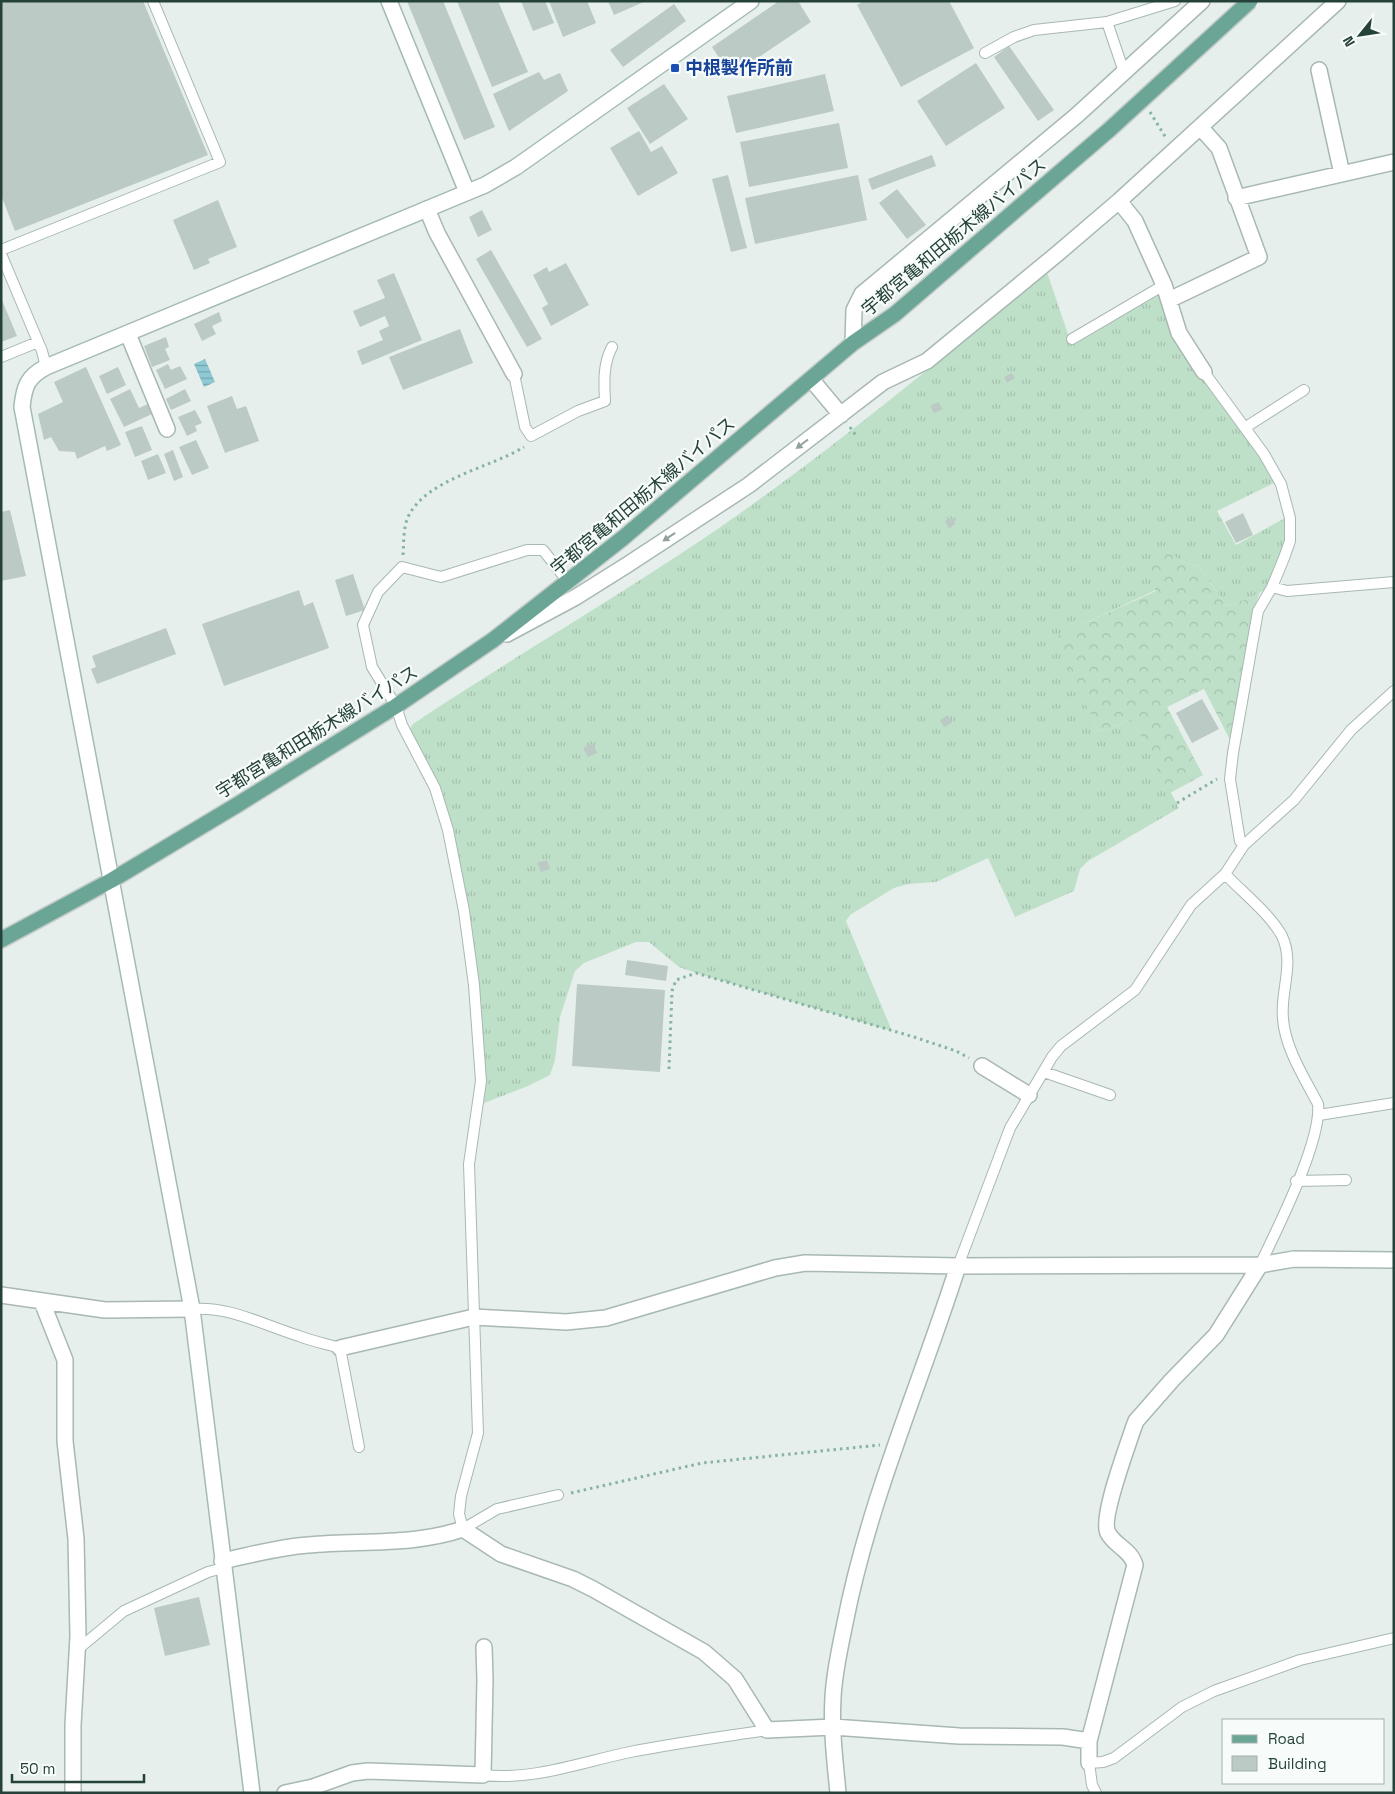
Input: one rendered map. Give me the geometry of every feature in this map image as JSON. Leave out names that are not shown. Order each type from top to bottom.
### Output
[{"type":"main road","name":"宇都宮亀和田栃木線バイパス","points":[[1,940],[112,880],[237,805],[396,706],[493,640],[569,582],[853,343],[895,314],[1109,130],[1250,1]]},
{"type":"street","points":[[389,1],[467,192]]},
{"type":"street","points":[[252,1793],[192,1309],[22,407],[24,387],[32,374],[46,367],[493,181],[516,167],[751,1]]},
{"type":"street","points":[[853,343],[854,310],[862,294],[1039,147],[1202,1]]},
{"type":"street","points":[[493,640],[576,597],[627,565],[749,485],[883,382],[926,361],[1119,201],[1338,1]]},
{"type":"street","points":[[1318,70],[1342,174]]},
{"type":"street","points":[[1169,300],[1259,257],[1219,148],[1201,128]]},
{"type":"street","points":[[1236,198],[1394,162]]},
{"type":"street","points":[[1119,201],[1135,221],[1164,286],[1179,333],[1204,372]]},
{"type":"street","points":[[427,209],[437,233],[514,374]]},
{"type":"street","points":[[128,334],[167,428]]},
{"type":"street","points":[[811,379],[841,414]]},
{"type":"street","points":[[982,1066],[1029,1095]]},
{"type":"street","points":[[340,1348],[474,1317],[566,1322],[606,1318],[775,1268],[805,1263],[958,1266],[1260,1265],[1294,1259],[1394,1260]]},
{"type":"street","points":[[1089,1763],[1088,1741],[1135,1565],[1133,1558],[1109,1535],[1106,1529],[1109,1506],[1132,1429],[1136,1421],[1172,1380],[1216,1335],[1260,1265]]},
{"type":"street","points":[[838,1793],[832,1727],[833,1696],[852,1586],[871,1514],[958,1266]]},
{"type":"street","points":[[1,1295],[105,1310],[192,1309]]},
{"type":"street","points":[[42,1302],[65,1360],[65,1441],[76,1539],[77,1650],[72,1725],[73,1793]]},
{"type":"street","points":[[223,1564],[261,1551],[309,1544],[429,1539],[463,1529],[501,1554],[573,1579],[592,1588],[704,1652],[734,1679],[767,1730],[832,1727],[959,1736],[1063,1737],[1088,1741]]},
{"type":"street","points":[[285,1793],[313,1787],[352,1773],[368,1771],[483,1775],[484,1647]]},
{"type":"lane","points":[[46,367],[38,342],[1,252],[220,162],[153,1]]},
{"type":"lane","points":[[984,53],[1014,37],[1034,30],[1107,22],[1175,1]]},
{"type":"lane","points":[[1107,22],[1124,72]]},
{"type":"lane","points":[[1072,339],[1164,286]]},
{"type":"lane","points":[[1,357],[38,342]]},
{"type":"lane","points":[[514,374],[525,427],[531,436],[578,411],[605,401],[604,376],[607,355],[612,347]]},
{"type":"lane","points":[[1204,372],[1264,454],[1280,484],[1290,518],[1290,541],[1272,587],[1258,611],[1230,774],[1240,841],[1244,846]]},
{"type":"lane","points":[[1246,427],[1304,390]]},
{"type":"lane","points":[[558,1496],[497,1509],[463,1529],[459,1514],[461,1496],[478,1432],[470,1164],[481,1081],[469,948],[457,868],[442,806],[436,788],[402,725],[396,706],[372,667],[363,625],[378,592],[402,567],[441,577],[527,550],[542,550],[569,582]]},
{"type":"lane","points":[[1272,587],[1287,591],[1394,582]]},
{"type":"lane","points":[[958,1266],[1007,1136],[1052,1057],[1061,1046],[1135,990],[1191,905],[1225,874],[1244,846],[1294,800],[1351,730],[1394,691]]},
{"type":"lane","points":[[1225,874],[1274,925],[1281,936],[1288,964],[1282,999],[1283,1021],[1287,1039],[1318,1104],[1319,1115],[1315,1135],[1260,1265]]},
{"type":"lane","points":[[1044,1072],[1110,1095]]},
{"type":"lane","points":[[1319,1115],[1394,1102]]},
{"type":"lane","points":[[1296,1181],[1346,1180]]},
{"type":"lane","points":[[192,1309],[210,1308],[228,1311],[300,1337],[340,1348],[358,1447]]},
{"type":"lane","points":[[77,1650],[124,1611],[223,1564]]},
{"type":"lane","points":[[1096,1793],[1092,1784],[1089,1763],[1103,1762],[1114,1758],[1182,1707],[1214,1691],[1300,1660],[1394,1638]]},
{"type":"lane","points":[[483,1775],[501,1777],[542,1773],[662,1745],[767,1730]]},
{"type":"path","points":[[402,567],[404,531],[408,516],[417,504],[432,490],[524,448],[531,436]]},
{"type":"path","points":[[1177,803],[1230,774]]},
{"type":"path","points":[[669,1069],[672,991],[676,980],[696,973],[914,1037],[956,1051],[982,1066]]},
{"type":"path","points":[[558,1496],[702,1463],[896,1444]]},
{"type":"green space","points":[[1047,272],[1072,346],[1159,295],[1172,331],[1195,370],[1239,425],[1276,482],[1217,511],[1236,545],[1285,518],[1286,542],[1266,589],[1250,598],[1226,606],[1199,566],[1183,562],[1169,553],[1156,590],[1055,637],[1099,732],[1132,719],[1179,808],[1088,861],[1080,869],[1074,891],[1015,917],[988,858],[936,882],[908,884],[894,888],[850,915],[846,921],[892,1031],[696,973],[679,967],[649,942],[636,942],[584,963],[575,971],[560,1017],[555,1060],[550,1075],[528,1086],[484,1103],[480,1018],[452,832],[409,730],[413,724],[699,542],[739,514],[856,426]]},
{"type":"green space","points":[[1169,553],[1183,562],[1199,566],[1226,606],[1250,598],[1260,592],[1254,608],[1230,740],[1204,689],[1167,707],[1203,775],[1170,793],[1132,719],[1099,732],[1054,637],[1156,591],[1146,563]]},
{"type":"water","points":[[205,359],[215,382],[204,387],[194,364]]},
{"type":"building","points":[[1,1],[143,1],[208,155],[15,231],[1,195]]},
{"type":"building","points":[[407,1],[443,1],[495,127],[464,140]]},
{"type":"building","points":[[457,1],[498,1],[528,72],[492,87]]},
{"type":"building","points":[[521,1],[545,1],[554,23],[533,31]]},
{"type":"building","points":[[549,1],[587,1],[596,23],[563,37]]},
{"type":"building","points":[[608,1],[646,1],[614,15]]},
{"type":"building","points":[[779,1],[798,1],[811,22],[731,76],[712,47]]},
{"type":"building","points":[[864,1],[949,1],[974,48],[901,87],[857,5]]},
{"type":"building","points":[[674,4],[686,21],[623,67],[610,50]]},
{"type":"building","points":[[1009,46],[1054,110],[1038,121],[994,57]]},
{"type":"building","points":[[976,63],[1005,108],[946,146],[917,101]]},
{"type":"building","points":[[539,72],[544,80],[560,73],[568,91],[509,131],[493,94]]},
{"type":"building","points":[[825,74],[834,111],[736,133],[727,96]]},
{"type":"building","points":[[664,84],[688,119],[650,144],[627,108]]},
{"type":"building","points":[[839,123],[848,168],[749,187],[740,142]]},
{"type":"building","points":[[639,131],[651,152],[662,146],[678,173],[638,196],[610,148]]},
{"type":"building","points":[[932,155],[936,166],[872,190],[868,179]]},
{"type":"building","points":[[728,175],[747,248],[731,252],[712,179]]},
{"type":"building","points":[[858,175],[867,220],[755,244],[745,198]]},
{"type":"building","points":[[897,189],[926,225],[907,239],[879,203]]},
{"type":"building","points":[[218,200],[237,247],[208,259],[210,263],[194,270],[173,220]]},
{"type":"building","points":[[482,210],[492,230],[478,237],[469,217]]},
{"type":"building","points":[[491,250],[542,339],[527,347],[476,259]]},
{"type":"building","points":[[566,263],[589,305],[551,326],[542,308],[548,304],[533,275],[547,267],[549,272]]},
{"type":"building","points":[[394,273],[422,340],[362,365],[357,351],[383,340],[379,331],[389,326],[385,316],[360,327],[353,311],[385,298],[377,280]]},
{"type":"building","points":[[1,298],[17,336],[1,342]]},
{"type":"building","points":[[219,312],[222,321],[212,326],[216,334],[202,341],[194,324]]},
{"type":"building","points":[[460,329],[473,363],[403,390],[389,357]]},
{"type":"building","points":[[166,337],[169,347],[165,349],[170,360],[152,367],[144,346]]},
{"type":"building","points":[[168,364],[171,370],[180,366],[187,379],[165,389],[156,370]]},
{"type":"building","points":[[86,367],[121,445],[107,451],[105,446],[77,459],[75,452],[59,451],[51,437],[44,440],[38,414],[63,402],[54,382]]},
{"type":"building","points":[[118,367],[126,385],[107,394],[99,376]]},
{"type":"building","points":[[1012,373],[1015,378],[1007,383],[1004,377]]},
{"type":"building","points":[[130,389],[139,408],[148,404],[152,414],[124,427],[110,399]]},
{"type":"building","points":[[185,389],[191,401],[171,410],[166,399]]},
{"type":"building","points":[[232,396],[237,409],[246,406],[259,441],[225,453],[207,406]]},
{"type":"building","points":[[938,402],[943,409],[934,413],[930,406]]},
{"type":"building","points":[[195,410],[202,423],[195,426],[197,431],[187,436],[178,417]]},
{"type":"building","points":[[142,426],[152,450],[135,457],[125,432]]},
{"type":"building","points":[[196,440],[209,468],[192,475],[179,447]]},
{"type":"building","points":[[173,450],[183,477],[174,481],[164,454]]},
{"type":"building","points":[[158,454],[166,473],[148,480],[141,461]]},
{"type":"building","points":[[10,510],[26,576],[1,581],[1,512]]},
{"type":"building","points":[[1243,513],[1253,535],[1236,543],[1225,522]]},
{"type":"building","points":[[952,517],[955,524],[949,529],[945,521]]},
{"type":"building","points":[[353,574],[365,610],[346,616],[335,580]]},
{"type":"building","points":[[299,590],[304,606],[313,602],[329,648],[224,686],[202,624]]},
{"type":"building","points":[[166,628],[176,654],[97,684],[91,669],[96,667],[92,656]]},
{"type":"building","points":[[1202,699],[1219,729],[1192,743],[1176,713]]},
{"type":"building","points":[[948,715],[952,723],[944,727],[940,720]]},
{"type":"building","points":[[593,743],[597,753],[588,757],[583,748]]},
{"type":"building","points":[[547,860],[550,869],[541,872],[537,863]]},
{"type":"building","points":[[627,960],[668,966],[666,981],[625,975]]},
{"type":"building","points":[[577,984],[665,990],[660,1072],[572,1066]]},
{"type":"building","points":[[199,1597],[210,1645],[165,1656],[154,1608]]},
{"type":"place","name":"中根製作所前","points":[[675,68]]}]
